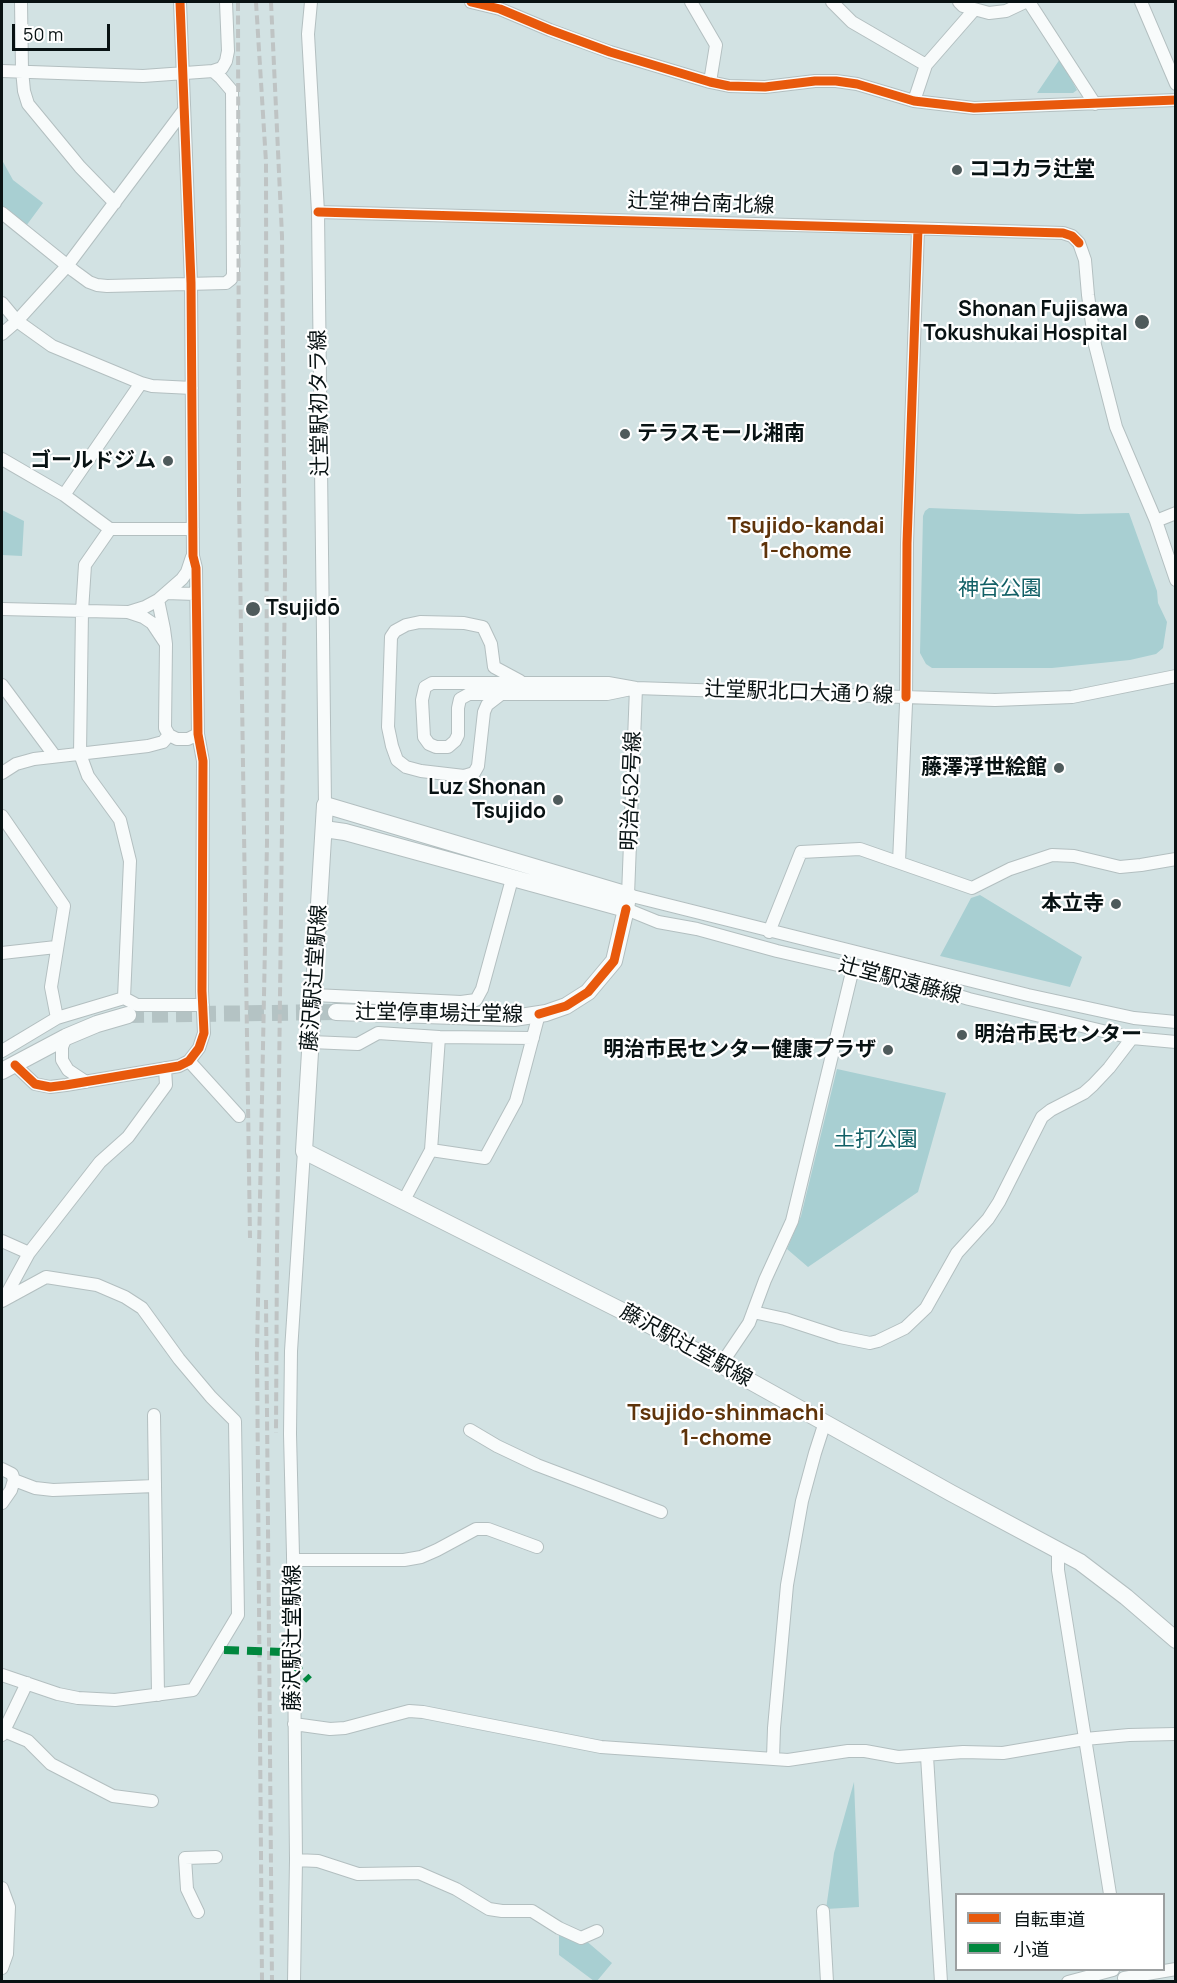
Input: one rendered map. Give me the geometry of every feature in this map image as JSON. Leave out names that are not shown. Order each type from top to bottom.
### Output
[{"type":"main road","name":"藤沢駅辻堂駅線","points":[[325,805],[304,1151],[624,1311],[720,1366],[1080,1562],[1108,1582],[1176,1640]]},
{"type":"main road","points":[[325,805],[627,902]]},
{"type":"main road","points":[[324,829],[345,832],[596,900],[627,902]]},
{"type":"main road","name":"辻堂停車場辻堂線","points":[[336,1012],[514,1018],[566,1006],[588,992],[614,962],[627,902]]},
{"type":"main road","points":[[8,1068],[66,1037],[128,1015]]},
{"type":"street","points":[[21,2],[22,70],[28,104],[80,167],[115,204]]},
{"type":"street","points":[[8,1068],[35,1084],[50,1088],[179,1066],[189,1061],[199,1048],[204,1033],[202,1005],[203,761],[198,734],[196,568],[193,556],[190,283],[180,2]]},
{"type":"street","points":[[2,71],[143,76],[213,72],[222,68],[228,51],[226,2]]},
{"type":"street","name":"辻堂駅初タラ線","points":[[311,2],[308,34],[318,212],[325,805]]},
{"type":"street","points":[[472,2],[505,5],[550,30],[610,52],[729,86],[765,87],[814,81],[836,81],[857,84],[914,101],[974,108],[1176,100]]},
{"type":"street","points":[[691,2],[716,45],[710,82]]},
{"type":"street","points":[[832,2],[852,22],[926,65]]},
{"type":"street","points":[[959,2],[963,6],[989,13],[1006,11],[1027,2],[1095,104]]},
{"type":"street","points":[[1141,2],[1176,84]]},
{"type":"street","points":[[914,101],[926,65],[974,10]]},
{"type":"street","points":[[2,213],[89,282],[107,286],[226,283],[233,275],[232,92],[213,72]]},
{"type":"street","points":[[2,334],[68,266],[184,110]]},
{"type":"street","name":"辻堂神台南北線","points":[[318,212],[1063,233],[1072,236],[1079,243],[1085,260],[1095,345],[1113,417],[1156,521]]},
{"type":"street","points":[[899,862],[906,697],[907,543],[918,229]]},
{"type":"street","points":[[2,303],[17,321],[52,346],[141,383],[152,386],[192,388]]},
{"type":"street","points":[[64,495],[141,383]]},
{"type":"street","points":[[2,459],[64,495],[110,529],[193,529]]},
{"type":"street","points":[[1176,513],[1156,521],[1176,580]]},
{"type":"street","points":[[110,529],[85,566],[82,611],[80,754],[88,776],[120,820],[130,861],[124,998]]},
{"type":"street","points":[[2,609],[128,612],[146,607],[162,597],[188,572],[193,556]]},
{"type":"street","points":[[162,597],[196,594]]},
{"type":"street","points":[[162,597],[166,644],[165,728],[169,735],[177,739],[188,739],[198,734]]},
{"type":"street","points":[[128,612],[152,623],[166,644]]},
{"type":"street","points":[[500,695],[487,705],[484,712],[478,766],[474,772],[464,776],[406,767],[397,760],[388,727],[391,637],[394,631],[420,622],[464,623],[483,627],[491,644],[494,667],[521,682]]},
{"type":"street","name":"辻堂駅北口大通り線","points":[[636,688],[995,700],[1072,697],[1176,676]]},
{"type":"street","points":[[432,682],[608,683],[636,688],[608,694],[469,694],[460,699],[458,735],[455,741],[448,747],[436,747],[429,744],[424,737],[422,700],[425,687],[432,682]]},
{"type":"street","points":[[2,685],[54,756]]},
{"type":"street","name":"明治452号線","points":[[627,902],[636,688]]},
{"type":"street","points":[[2,773],[16,764],[54,756],[148,746],[163,742],[169,735]]},
{"type":"street","points":[[2,816],[64,906],[51,987],[57,1018]]},
{"type":"street","points":[[769,932],[801,852],[860,849],[972,888],[1010,869],[1052,855],[1074,856],[1120,867],[1176,859]]},
{"type":"street","points":[[314,995],[461,1002],[477,1000],[512,879]]},
{"type":"street","name":"辻堂駅遠藤線","points":[[627,902],[769,932],[1028,995],[1134,1018],[1176,1022]]},
{"type":"street","name":"辻堂駅遠藤線","points":[[627,902],[658,921],[1132,1038],[1176,1042]]},
{"type":"street","points":[[2,953],[56,947]]},
{"type":"street","points":[[720,1366],[748,1323],[792,1221],[853,968]]},
{"type":"street","points":[[2,1051],[57,1018],[124,998],[137,1005],[202,1005]]},
{"type":"street","points":[[431,1150],[485,1158],[516,1101],[539,1014]]},
{"type":"street","points":[[311,1042],[358,1044],[378,1033],[439,1037],[533,1038]]},
{"type":"street","points":[[66,1037],[62,1047],[62,1060],[68,1070],[86,1082]]},
{"type":"street","points":[[403,1202],[431,1150],[439,1037]]},
{"type":"street","points":[[753,1312],[870,1342],[878,1341],[905,1328],[926,1308],[957,1253],[993,1211],[1042,1117],[1093,1085],[1132,1038]]},
{"type":"street","points":[[189,1061],[239,1116]]},
{"type":"street","points":[[2,1302],[29,1253],[100,1162],[128,1137],[166,1085],[165,1068]]},
{"type":"street","name":"藤沢駅辻堂駅線","points":[[294,1982],[296,1860],[290,1434],[291,1351],[304,1151]]},
{"type":"street","points":[[2,1241],[29,1253]]},
{"type":"street","points":[[2,1302],[46,1277],[97,1285],[125,1298],[142,1308],[179,1359],[235,1421],[238,1615],[193,1690],[115,1700],[78,1698],[2,1676]]},
{"type":"street","points":[[154,1415],[158,1695]]},
{"type":"street","points":[[773,1758],[787,1585],[802,1501],[814,1453],[825,1422]]},
{"type":"street","points":[[470,1430],[537,1465],[661,1512]]},
{"type":"street","points":[[2,1469],[12,1474],[14,1480],[11,1490],[2,1503]]},
{"type":"street","points":[[14,1480],[35,1488],[53,1490],[155,1486]]},
{"type":"street","points":[[293,1560],[404,1560],[421,1557],[476,1529],[489,1529],[537,1547]]},
{"type":"street","points":[[1058,1551],[1058,1570],[1110,1893]]},
{"type":"street","points":[[27,1683],[3,1733],[28,1741],[51,1764],[113,1796],[152,1801]]},
{"type":"street","points":[[294,1724],[345,1728],[409,1711],[423,1712],[601,1747],[788,1760],[848,1751],[898,1756],[963,1752],[1003,1753],[1085,1739],[1176,1734]]},
{"type":"street","points":[[927,1756],[941,1982]]},
{"type":"street","points":[[198,1912],[187,1889],[185,1858],[216,1857]]},
{"type":"street","points":[[296,1860],[318,1861],[358,1874],[419,1873],[456,1889],[495,1911],[532,1911],[559,1928],[581,1938],[597,1931]]},
{"type":"street","points":[[2,1888],[9,1906],[7,1954],[2,1968]]},
{"type":"street","points":[[823,1911],[827,1982]]},
{"type":"street","points":[[1068,1982],[1158,1971]]},
{"type":"green space","points":[[1060,59],[1077,90],[1073,93],[1037,93]]},
{"type":"green space","points":[[2,160],[13,180],[43,203],[26,226],[2,207]]},
{"type":"green space","name":"神台公園","points":[[929,508],[1079,514],[1129,513],[1157,591],[1158,603],[1167,622],[1163,648],[1156,654],[1130,660],[1052,668],[932,668],[926,664],[920,653],[923,516]]},
{"type":"green space","points":[[2,510],[24,521],[22,556],[2,555]]},
{"type":"green space","points":[[980,895],[1082,957],[1070,987],[940,956],[971,898]]},
{"type":"green space","name":"土打公園","points":[[837,1069],[946,1093],[918,1192],[808,1267],[787,1249],[801,1216]]},
{"type":"green space","points":[[854,1782],[859,1907],[826,1909],[834,1853]]},
{"type":"green space","points":[[559,1929],[584,1939],[612,1963],[597,1981],[559,1955]]},
{"type":"tunnel","points":[[128,1015],[336,1012]]},
{"type":"railway","points":[[238,2],[239,494],[250,1238]]},
{"type":"railway","points":[[256,2],[266,162],[267,843],[257,1352],[262,1982]]},
{"type":"railway","points":[[271,2],[282,236],[285,574],[276,1433]]},
{"type":"railway","points":[[266,1300],[272,1982]]},
{"type":"marked path","points":[[224,1650],[282,1652],[309,1680]]},
{"type":"cycle path","points":[[15,1065],[35,1084],[50,1087],[179,1066],[189,1061],[199,1048],[204,1033],[202,991],[203,761],[198,734],[196,568],[193,556],[191,283],[180,2]]},
{"type":"cycle path","points":[[471,2],[500,9],[610,52],[729,86],[765,87],[836,81],[857,84],[914,101],[974,108],[1176,100]]},
{"type":"cycle path","points":[[318,212],[1063,233],[1072,236],[1079,243]]},
{"type":"cycle path","points":[[906,697],[907,543],[918,229]]},
{"type":"cycle path","points":[[539,1014],[566,1006],[588,992],[614,961],[626,909]]},
{"type":"place","name":"ココカラ辻堂","points":[[957,170]]},
{"type":"place","name":"Shonan Fujisawa Tokushukai Hospital","points":[[1142,322]]},
{"type":"place","name":"テラスモール湘南","points":[[625,434]]},
{"type":"place","name":"ゴールドジム","points":[[168,461]]},
{"type":"place","name":"Tsujidō","points":[[253,609]]},
{"type":"place","name":"藤澤浮世絵館","points":[[1059,768]]},
{"type":"place","name":"Luz Shonan Tsujido","points":[[558,800]]},
{"type":"place","name":"本立寺","points":[[1116,904]]},
{"type":"place","name":"明治市民センター","points":[[962,1035]]},
{"type":"place","name":"明治市民センター健康プラザ","points":[[888,1050]]},
{"type":"district","name":"Tsujido-kandai 1-chome","points":[[806,540]]},
{"type":"district","name":"Tsujido-shinmachi 1-chome","points":[[726,1426]]}]
